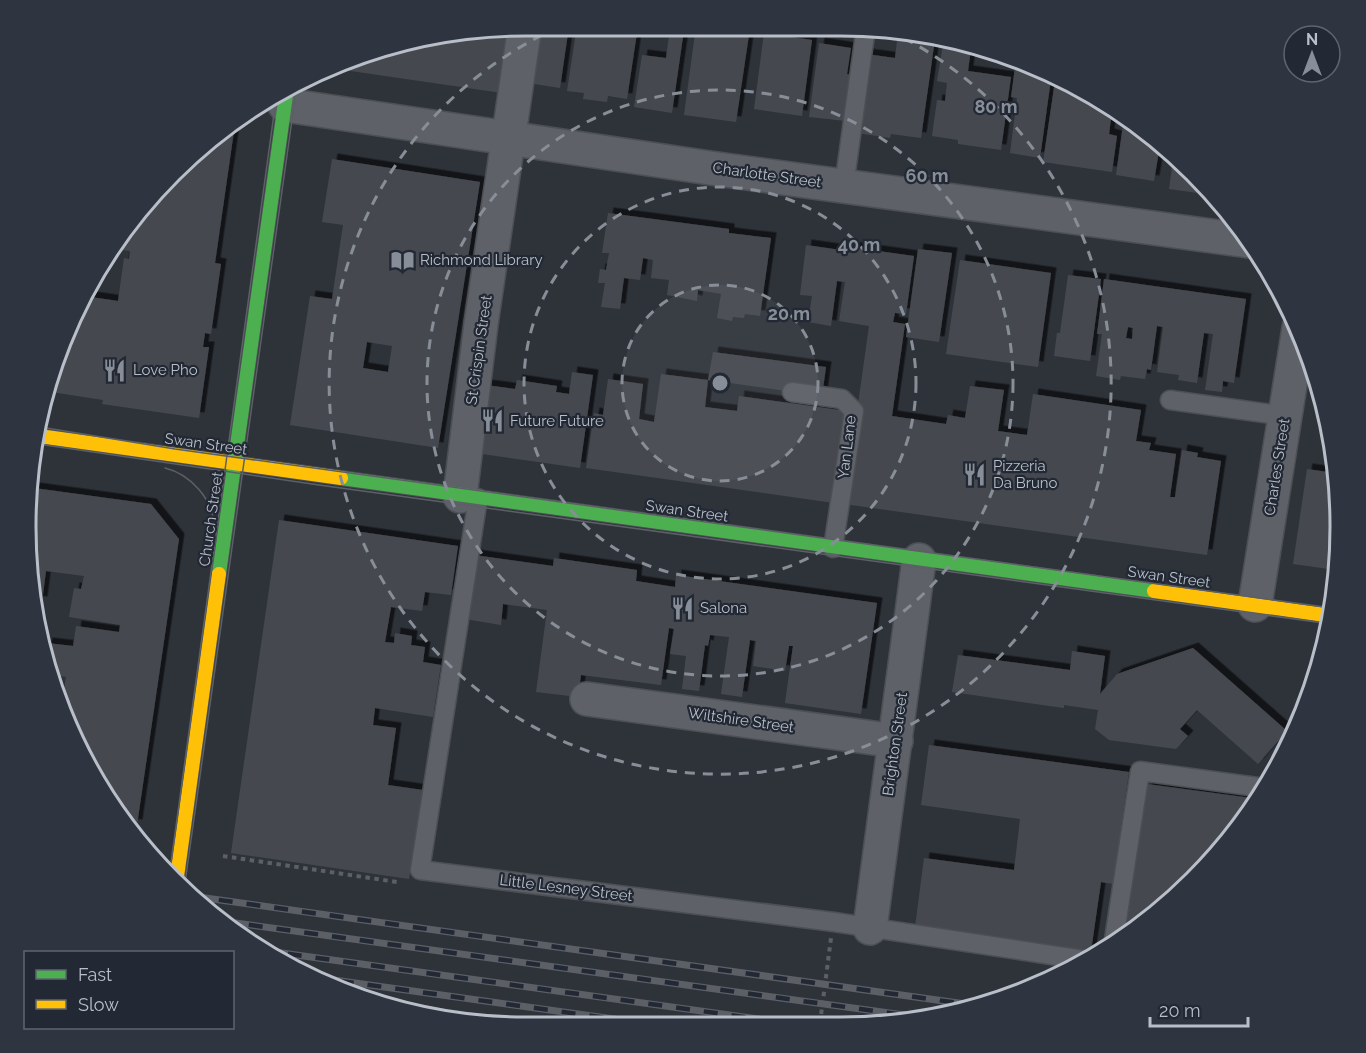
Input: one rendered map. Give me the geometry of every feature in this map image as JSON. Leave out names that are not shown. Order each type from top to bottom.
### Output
[{"type":"main road","name":"Church Street","points":[[178,871],[285,100]]},
{"type":"main road","name":"Swan Street","points":[[44,437],[1322,615]]},
{"type":"street","name":"St Crispin Street","points":[[469,497],[481,324],[524,36]]},
{"type":"street","name":"Charlotte Street","points":[[291,97],[510,138],[844,186],[1236,238]]},
{"type":"street","name":"Charles Street","points":[[1255,605],[1296,347]]},
{"type":"street","name":"Brighton Street","points":[[870,928],[919,560]]},
{"type":"street","name":"Wiltshire Street","points":[[587,699],[896,741]]},
{"type":"lane","points":[[844,186],[865,37]]},
{"type":"lane","name":"Yan Lane","points":[[792,392],[842,399],[854,411],[833,548]]},
{"type":"lane","points":[[1170,400],[1285,416]]},
{"type":"lane","points":[[420,870],[469,497]]},
{"type":"lane","points":[[1115,932],[1140,771],[1255,787]]},
{"type":"lane","name":"Little Lesney Street","points":[[420,870],[870,928],[1071,958]]},
{"type":"path","points":[[223,856],[415,885],[420,870]]},
{"type":"path","points":[[821,1017],[831,938]]},
{"type":"building","points":[[530,36],[568,36],[560,88],[528,83]]},
{"type":"building","points":[[575,36],[636,36],[627,99],[608,96],[607,102],[583,99],[584,93],[567,91]]},
{"type":"building","points":[[669,36],[683,36],[672,113],[634,107],[642,55],[666,58]]},
{"type":"building","points":[[695,36],[749,36],[736,122],[684,115]]},
{"type":"building","points":[[764,36],[812,40],[802,116],[754,109]]},
{"type":"building","points":[[510,37],[502,93],[346,70],[431,45]]},
{"type":"building","points":[[897,39],[934,45],[921,138],[891,134],[890,138],[857,133],[866,54],[895,58]]},
{"type":"building","points":[[819,43],[851,48],[847,74],[853,75],[846,121],[809,117]]},
{"type":"building","points":[[943,47],[970,54],[968,71],[1011,77],[1001,150],[958,144],[958,140],[932,136],[937,100],[945,101],[947,83],[937,81]]},
{"type":"building","points":[[1015,69],[1050,84],[1040,158],[1010,153],[1017,98],[1011,97]]},
{"type":"building","points":[[1054,86],[1111,118],[1109,134],[1117,136],[1112,172],[1043,162]]},
{"type":"building","points":[[1123,126],[1158,154],[1154,181],[1116,175]]},
{"type":"building","points":[[234,133],[215,263],[221,264],[211,334],[205,333],[203,347],[209,347],[199,418],[102,404],[103,400],[55,393],[73,339],[94,297],[118,301],[124,258],[129,259],[130,251],[122,250],[158,203],[203,158]]},
{"type":"building","name":"Richmond Library","points":[[332,159],[480,182],[438,448],[290,425],[310,296],[332,299],[343,225],[322,222]],"holes":[[[367,342],[392,346],[388,372],[363,368]]]},
{"type":"building","points":[[1172,167],[1199,193],[1169,189]]},
{"type":"building","points":[[608,213],[729,229],[729,233],[771,238],[760,316],[745,314],[744,318],[733,317],[732,321],[717,318],[721,294],[698,290],[697,301],[667,295],[669,280],[651,278],[653,260],[643,258],[640,280],[624,278],[620,309],[601,307],[605,283],[598,283],[600,269],[606,270],[609,253],[602,253]]},
{"type":"building","points":[[806,245],[841,250],[842,246],[914,256],[906,314],[895,313],[893,322],[905,324],[892,416],[946,424],[948,415],[965,418],[970,386],[1004,390],[998,431],[1027,435],[1033,394],[1141,410],[1136,441],[1151,443],[1149,450],[1176,454],[1170,497],[1175,497],[1182,450],[1198,453],[1197,457],[1221,461],[1207,555],[844,504],[869,326],[839,321],[845,282],[837,281],[831,326],[808,322],[812,296],[800,295]]},
{"type":"building","points":[[918,249],[952,253],[939,342],[906,337]]},
{"type":"building","points":[[960,260],[1051,273],[1038,367],[946,354]]},
{"type":"building","points":[[1068,275],[1101,279],[1090,361],[1054,356],[1057,333],[1060,333]]},
{"type":"building","points":[[1104,279],[1246,299],[1234,383],[1223,381],[1222,392],[1205,390],[1213,334],[1204,333],[1197,383],[1178,380],[1179,375],[1157,372],[1163,327],[1157,326],[1151,370],[1147,369],[1145,379],[1121,376],[1120,380],[1096,376],[1102,334],[1097,334]],"holes":[[[1128,327],[1133,328],[1132,339],[1126,338]]]},
{"type":"building","points":[[713,352],[826,367],[822,396],[708,380]]},
{"type":"building","points":[[572,372],[593,375],[580,468],[468,452],[478,384],[515,389],[517,380],[557,386],[556,392],[569,394]]},
{"type":"building","points":[[661,374],[708,380],[705,407],[737,411],[739,396],[847,411],[834,503],[586,468],[594,413],[603,415],[608,379],[643,384],[639,419],[654,422]]},
{"type":"building","points":[[1307,469],[1327,472],[1330,526],[1328,569],[1293,564]]},
{"type":"building","points":[[38,488],[151,504],[179,539],[137,825],[102,772],[73,714],[64,690],[66,677],[60,676],[51,643],[73,646],[76,626],[119,632],[120,625],[69,617],[74,588],[81,589],[84,576],[46,571],[42,602],[37,559]]},
{"type":"building","points":[[279,520],[458,546],[451,595],[425,592],[422,611],[391,607],[385,642],[394,643],[395,633],[412,636],[411,645],[425,647],[423,662],[441,665],[433,717],[375,708],[373,725],[396,728],[388,785],[423,790],[409,879],[231,853]]},
{"type":"building","points":[[474,555],[553,566],[554,558],[637,570],[636,581],[675,587],[676,575],[877,603],[861,714],[785,703],[793,646],[789,646],[785,671],[753,666],[756,641],[750,640],[742,697],[721,694],[729,637],[710,635],[708,646],[705,645],[699,691],[682,689],[686,656],[670,654],[674,629],[669,628],[661,685],[581,675],[578,697],[536,692],[547,610],[503,604],[501,625],[465,619]]},
{"type":"building","points":[[1193,648],[1285,730],[1258,764],[1197,710],[1180,729],[1188,736],[1176,749],[1109,740],[1095,729],[1098,710],[1064,705],[1064,708],[952,692],[958,655],[1070,670],[1072,651],[1105,656],[1100,694],[1117,674]]},
{"type":"building","points":[[929,745],[1129,772],[1113,884],[1101,882],[1092,947],[1086,950],[915,927],[924,858],[1014,870],[1020,819],[921,805]]},
{"type":"building","points":[[1147,784],[1248,798],[1229,825],[1186,873],[1127,924]]},
{"type":"tram line","points":[[186,878],[296,94]]},
{"type":"tram line","points":[[171,863],[275,106]]},
{"type":"tram line","points":[[46,428],[175,449],[1323,607]]},
{"type":"tram line","points":[[43,445],[319,485],[1321,623]]},
{"type":"tram line","points":[[165,468],[183,476],[205,497],[213,515],[214,525]]},
{"type":"railway","points":[[207,898],[956,1003]]},
{"type":"railway","points":[[239,923],[895,1014]]},
{"type":"railway","points":[[286,954],[745,1017]]},
{"type":"railway","points":[[342,981],[600,1017]]},
{"type":"traffic: fast","points":[[219,574],[285,100]]},
{"type":"traffic: fast","points":[[341,478],[1154,591]]},
{"type":"traffic: slow","points":[[44,437],[341,478]]},
{"type":"traffic: slow","points":[[178,871],[219,574]]},
{"type":"traffic: slow","points":[[1154,591],[1322,615]]},
{"type":"place","name":"Richmond Library","points":[[402,260]]},
{"type":"place","name":"Love Pho","points":[[115,370]]},
{"type":"place","name":"Future Future","points":[[492,421]]},
{"type":"place","name":"Pizzeria Da Bruno","points":[[975,475]]},
{"type":"place","name":"Salona","points":[[682,608]]}]
